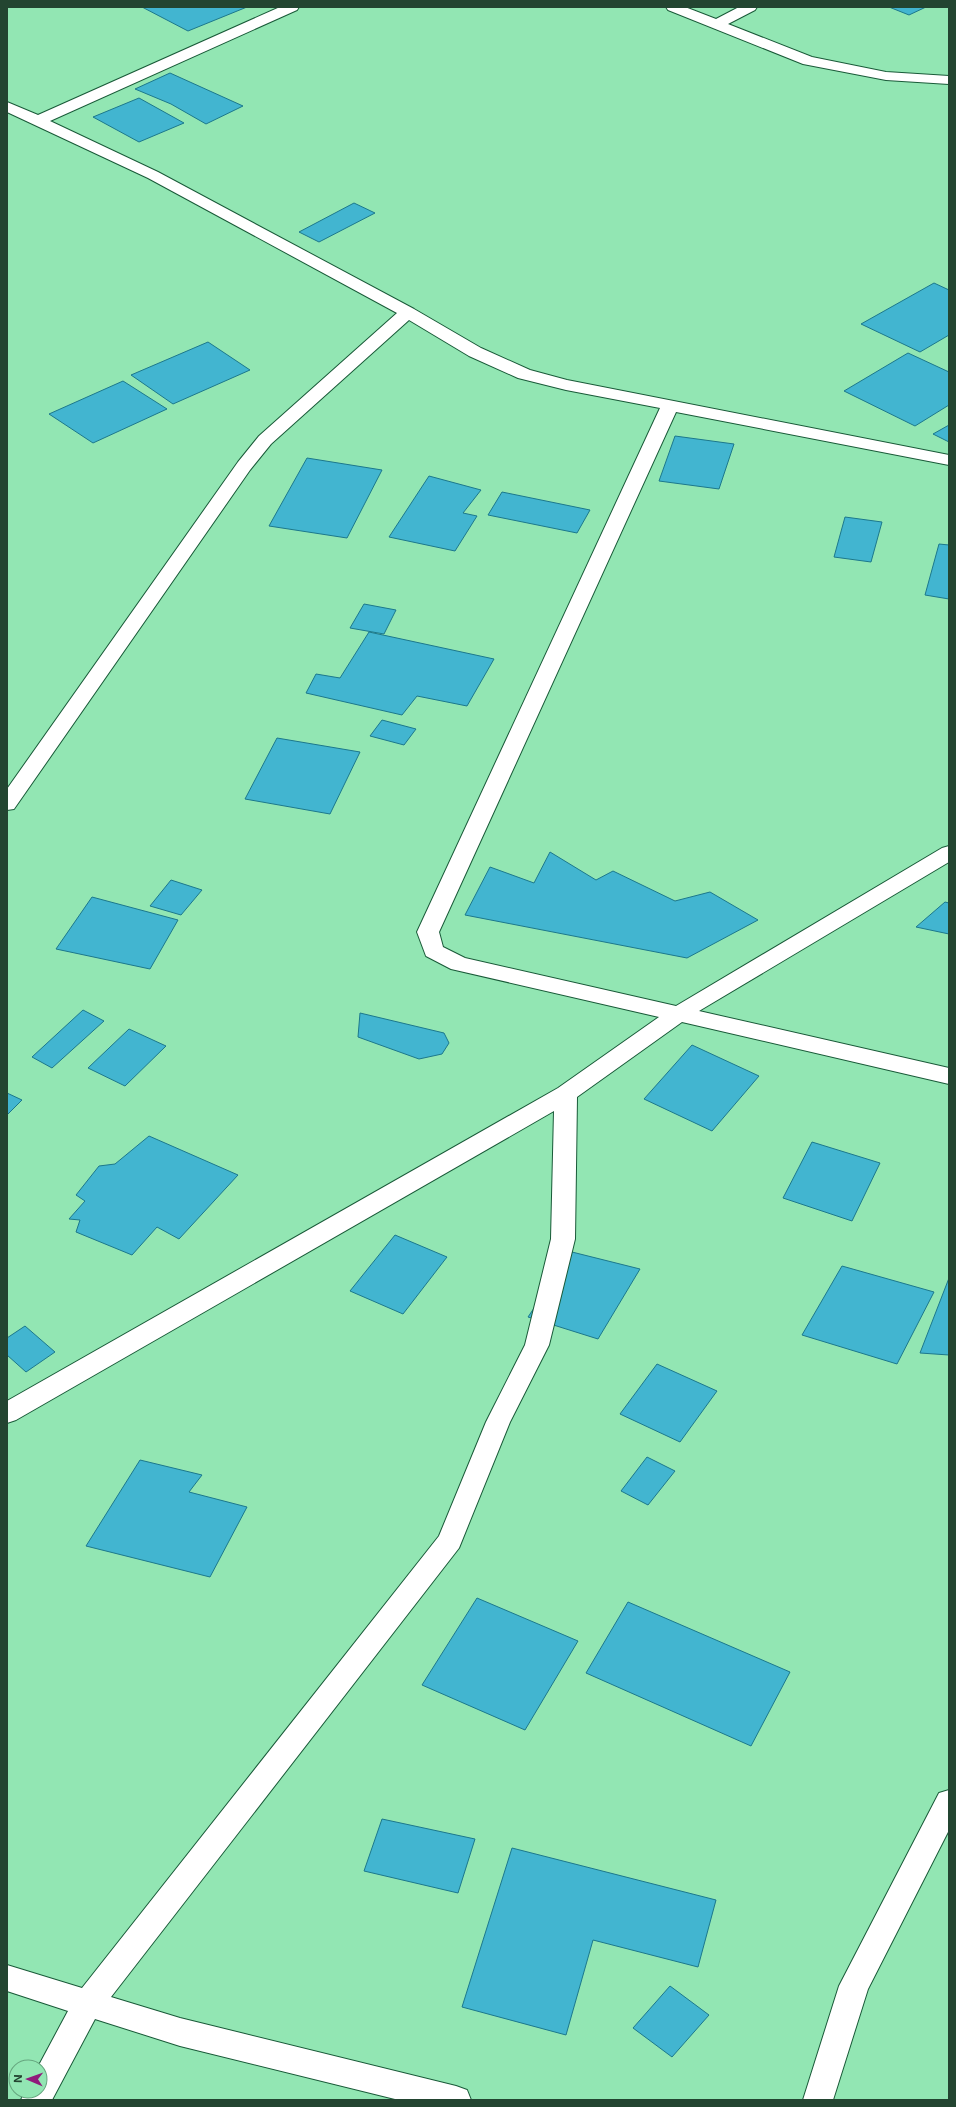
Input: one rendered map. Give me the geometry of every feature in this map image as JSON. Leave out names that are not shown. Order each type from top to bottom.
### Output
[{"type":"street","points":[[37,121],[292,7]]},
{"type":"street","points":[[673,7],[808,61],[886,76],[949,80]]},
{"type":"street","points":[[716,25],[750,7]]},
{"type":"street","points":[[7,106],[153,175],[408,312],[475,352],[524,374],[566,385],[949,460]]},
{"type":"street","points":[[7,804],[244,466],[265,440],[408,312]]},
{"type":"street","points":[[670,405],[428,932],[434,951],[459,964],[949,1076]]},
{"type":"street","points":[[7,1414],[566,1094],[677,1015],[949,853]]},
{"type":"street","points":[[36,2100],[88,2003],[450,1540],[498,1422],[537,1345],[563,1239],[566,1094]]},
{"type":"street","points":[[818,2100],[854,1986],[949,1802]]},
{"type":"street","points":[[7,1978],[180,2032],[456,2100]]},
{"type":"building","points":[[142,7],[247,7],[188,31]]},
{"type":"building","points":[[889,7],[926,7],[909,15]]},
{"type":"building","points":[[170,73],[243,106],[206,124],[171,104],[135,89]]},
{"type":"building","points":[[139,98],[184,123],[139,142],[93,117]]},
{"type":"building","points":[[354,203],[375,213],[319,242],[299,232]]},
{"type":"building","points":[[934,283],[949,290],[949,335],[920,352],[861,324]]},
{"type":"building","points":[[208,342],[250,370],[173,404],[131,375]]},
{"type":"building","points":[[908,353],[949,372],[949,405],[915,426],[844,391]]},
{"type":"building","points":[[123,381],[167,409],[93,443],[49,414]]},
{"type":"building","points":[[949,425],[949,442],[933,434]]},
{"type":"building","points":[[675,436],[734,444],[719,489],[659,481]]},
{"type":"building","points":[[307,458],[382,470],[347,538],[269,526]]},
{"type":"building","points":[[429,476],[481,490],[463,513],[477,516],[455,551],[389,537]]},
{"type":"building","points":[[502,492],[590,510],[577,533],[488,515]]},
{"type":"building","points":[[845,517],[882,522],[871,562],[834,557]]},
{"type":"building","points":[[939,544],[949,545],[949,599],[925,595]]},
{"type":"building","points":[[364,604],[396,610],[384,634],[350,628]]},
{"type":"building","points":[[369,632],[494,659],[467,706],[417,696],[402,715],[306,693],[316,674],[340,678]]},
{"type":"building","points":[[382,720],[416,729],[404,745],[370,736]]},
{"type":"building","points":[[277,738],[360,752],[330,814],[245,799]]},
{"type":"building","points":[[550,852],[596,880],[613,871],[675,901],[710,892],[758,920],[687,958],[465,915],[490,867],[534,883]]},
{"type":"building","points":[[171,880],[202,890],[181,915],[150,906]]},
{"type":"building","points":[[92,897],[178,920],[150,969],[56,949]]},
{"type":"building","points":[[945,902],[949,903],[949,934],[916,927]]},
{"type":"building","points":[[83,1010],[104,1021],[52,1068],[32,1057]]},
{"type":"building","points":[[360,1013],[444,1033],[449,1043],[442,1054],[419,1059],[358,1037]]},
{"type":"building","points":[[129,1029],[166,1046],[125,1086],[88,1068]]},
{"type":"building","points":[[692,1045],[759,1076],[712,1131],[644,1099]]},
{"type":"building","points":[[7,1093],[22,1100],[7,1115]]},
{"type":"building","points":[[149,1136],[238,1175],[179,1239],[157,1227],[132,1255],[76,1232],[80,1220],[69,1219],[85,1201],[76,1195],[99,1166],[115,1164]]},
{"type":"building","points":[[812,1142],[880,1163],[852,1221],[783,1198]]},
{"type":"building","points":[[395,1235],[447,1257],[403,1314],[350,1291]]},
{"type":"building","points":[[572,1252],[640,1269],[598,1339],[528,1317]]},
{"type":"building","points":[[842,1266],[934,1292],[897,1364],[802,1335]]},
{"type":"building","points":[[949,1278],[949,1355],[920,1353]]},
{"type":"building","points":[[25,1326],[55,1352],[26,1372],[7,1355],[7,1338]]},
{"type":"building","points":[[657,1364],[717,1391],[680,1442],[620,1414]]},
{"type":"building","points":[[647,1457],[675,1471],[648,1505],[621,1491]]},
{"type":"building","points":[[140,1460],[202,1475],[189,1492],[247,1507],[210,1577],[86,1546]]},
{"type":"building","points":[[477,1598],[578,1641],[525,1730],[422,1685]]},
{"type":"building","points":[[628,1602],[790,1672],[751,1746],[586,1673]]},
{"type":"building","points":[[382,1819],[475,1839],[458,1893],[364,1871]]},
{"type":"building","points":[[512,1848],[716,1900],[698,1967],[593,1940],[566,2035],[462,2007]]},
{"type":"building","points":[[670,1986],[709,2015],[672,2057],[633,2028]]}]
